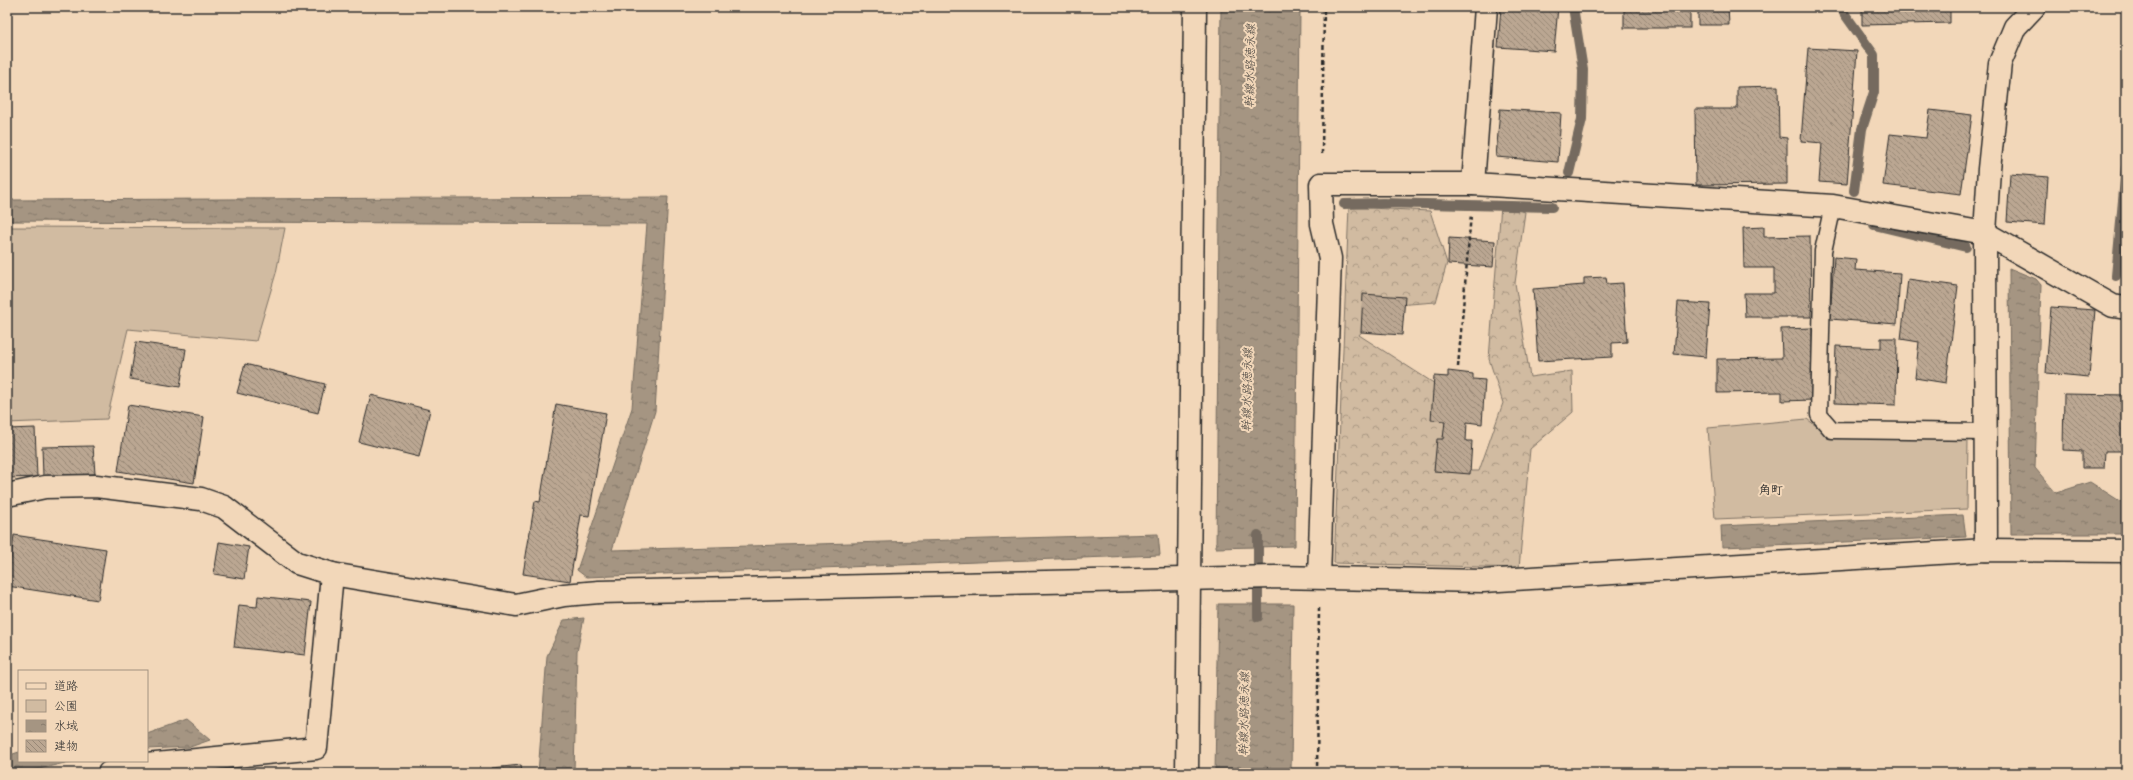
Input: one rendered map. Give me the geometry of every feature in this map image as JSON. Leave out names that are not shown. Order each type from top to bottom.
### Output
[{"type":"street","points":[[1187,773],[1195,7]]},
{"type":"street","points":[[1473,184],[1486,7]]},
{"type":"street","points":[[1986,550],[1985,233],[1989,169],[2000,63],[2015,27],[2034,7]]},
{"type":"street","points":[[1319,577],[1330,258],[1322,224],[1321,184],[1473,184],[1833,206],[1985,233],[2113,306],[2126,308]]},
{"type":"street","points":[[7,495],[45,487],[96,486],[201,499],[224,507],[297,563],[332,574],[516,605],[564,595],[599,592],[1319,577],[1483,581],[1986,550],[2126,551]]},
{"type":"street","points":[[109,773],[136,766],[316,748],[332,574]]},
{"type":"lane","points":[[1833,206],[1823,251],[1819,415],[1832,430],[1986,432]]},
{"type":"path","points":[[1321,184],[1324,7]]},
{"type":"path","points":[[1458,367],[1471,211]]},
{"type":"path","points":[[1317,773],[1319,577]]},
{"type":"green space","points":[[1501,205],[1525,212],[1515,283],[1530,377],[1572,371],[1573,412],[1530,449],[1519,568],[1334,563],[1349,207],[1430,211],[1447,263],[1436,302],[1383,306],[1359,335],[1446,391],[1447,471],[1479,471],[1503,403],[1489,359]]},
{"type":"green space","points":[[7,227],[285,228],[276,273],[256,341],[128,329],[107,419],[7,423]]},
{"type":"green space","points":[[1807,419],[1832,438],[1968,439],[1967,509],[1715,519],[1708,428]]},
{"type":"water","points":[[1221,7],[1300,7],[1295,546],[1216,548]]},
{"type":"water","points":[[668,197],[655,411],[612,550],[1158,534],[1160,555],[586,577],[577,570],[632,408],[647,224],[7,221],[7,200]]},
{"type":"water","points":[[2009,268],[2036,279],[2041,285],[2035,468],[2056,493],[2090,482],[2126,505],[2126,534],[2011,534]]},
{"type":"water","points":[[1963,515],[1966,537],[1722,547],[1721,526]]},
{"type":"water","points":[[1218,604],[1293,604],[1291,773],[1215,773]]},
{"type":"water","points":[[584,618],[577,652],[574,773],[538,773],[547,656],[564,620]]},
{"type":"water","points":[[186,720],[210,740],[190,747],[148,749],[148,734]]},
{"type":"water","points":[[18,752],[18,762],[70,762],[16,773],[7,773],[7,756]]},
{"type":"building","points":[[1501,7],[1558,7],[1554,51],[1498,47]]},
{"type":"building","points":[[1624,7],[1690,7],[1690,28],[1624,28]]},
{"type":"building","points":[[1698,7],[1728,7],[1729,25],[1698,25]]},
{"type":"building","points":[[1862,7],[1950,7],[1950,23],[1862,25]]},
{"type":"building","points":[[1808,48],[1857,51],[1847,184],[1819,182],[1822,143],[1801,141]]},
{"type":"building","points":[[1778,86],[1779,137],[1787,138],[1787,184],[1696,185],[1695,109],[1737,109],[1737,87]]},
{"type":"building","points":[[1500,109],[1561,113],[1558,162],[1496,157]]},
{"type":"building","points":[[1930,110],[1972,115],[1961,194],[1883,185],[1890,134],[1926,138]]},
{"type":"building","points":[[2010,174],[2048,177],[2045,225],[2007,222]]},
{"type":"building","points":[[1764,227],[1764,237],[1810,236],[1811,317],[1745,317],[1744,293],[1774,293],[1774,268],[1744,268],[1743,228]]},
{"type":"building","points":[[1449,238],[1495,241],[1493,267],[1448,264]]},
{"type":"building","points":[[1834,257],[1856,259],[1855,270],[1900,273],[1897,324],[1830,319]]},
{"type":"building","points":[[1606,277],[1607,284],[1623,283],[1627,342],[1612,343],[1612,357],[1538,361],[1533,289],[1584,285],[1584,278]]},
{"type":"building","points":[[1908,279],[1958,286],[1946,383],[1915,378],[1919,342],[1901,339]]},
{"type":"building","points":[[1363,294],[1405,297],[1402,335],[1361,332]]},
{"type":"building","points":[[1678,302],[1710,304],[1706,357],[1674,354]]},
{"type":"building","points":[[2051,307],[2095,310],[2089,377],[2046,373]]},
{"type":"building","points":[[1812,328],[1813,400],[1782,401],[1782,392],[1717,393],[1717,359],[1782,358],[1781,329]]},
{"type":"building","points":[[1881,338],[1897,338],[1896,405],[1834,403],[1836,346],[1881,348]]},
{"type":"building","points":[[136,342],[186,349],[180,387],[130,379]]},
{"type":"building","points":[[245,364],[325,384],[318,413],[237,393]]},
{"type":"building","points":[[1448,371],[1473,374],[1473,379],[1485,380],[1482,424],[1467,422],[1466,441],[1472,441],[1470,474],[1434,471],[1437,439],[1443,439],[1445,421],[1431,420],[1434,376],[1448,377]]},
{"type":"building","points":[[2064,394],[2126,395],[2126,451],[2105,451],[2104,468],[2082,468],[2082,451],[2063,450]]},
{"type":"building","points":[[371,395],[430,410],[419,457],[359,442]]},
{"type":"building","points":[[556,404],[606,413],[589,516],[581,515],[570,581],[523,574],[535,501],[540,502]]},
{"type":"building","points":[[128,405],[204,417],[194,483],[118,471]]},
{"type":"building","points":[[35,428],[37,477],[7,478],[7,429]]},
{"type":"building","points":[[93,446],[95,474],[43,476],[42,447]]},
{"type":"building","points":[[14,535],[106,549],[98,600],[7,586]]},
{"type":"building","points":[[219,542],[249,547],[244,579],[214,574]]},
{"type":"building","points":[[258,596],[311,602],[305,655],[234,647],[239,605],[257,607]]},
{"type":"building","points":[[521,765],[522,773],[492,773],[492,768]]},
{"type":"building","points":[[324,770],[351,770],[351,773],[324,773]]},
{"type":"waterway","points":[[1569,173],[1582,119],[1583,70],[1573,7]]},
{"type":"waterway","points":[[1843,7],[1844,13],[1874,55],[1874,92],[1862,129],[1854,191]]},
{"type":"waterway","points":[[2116,276],[2126,168]]},
{"type":"waterway","points":[[1344,204],[1383,203],[1552,207]]},
{"type":"waterway","points":[[1874,225],[1966,247]]},
{"type":"waterway","name":"幹線水路徳永線","points":[[1258,535],[1258,617]]},
{"type":"district","name":"角町","points":[[1771,490]]}]
